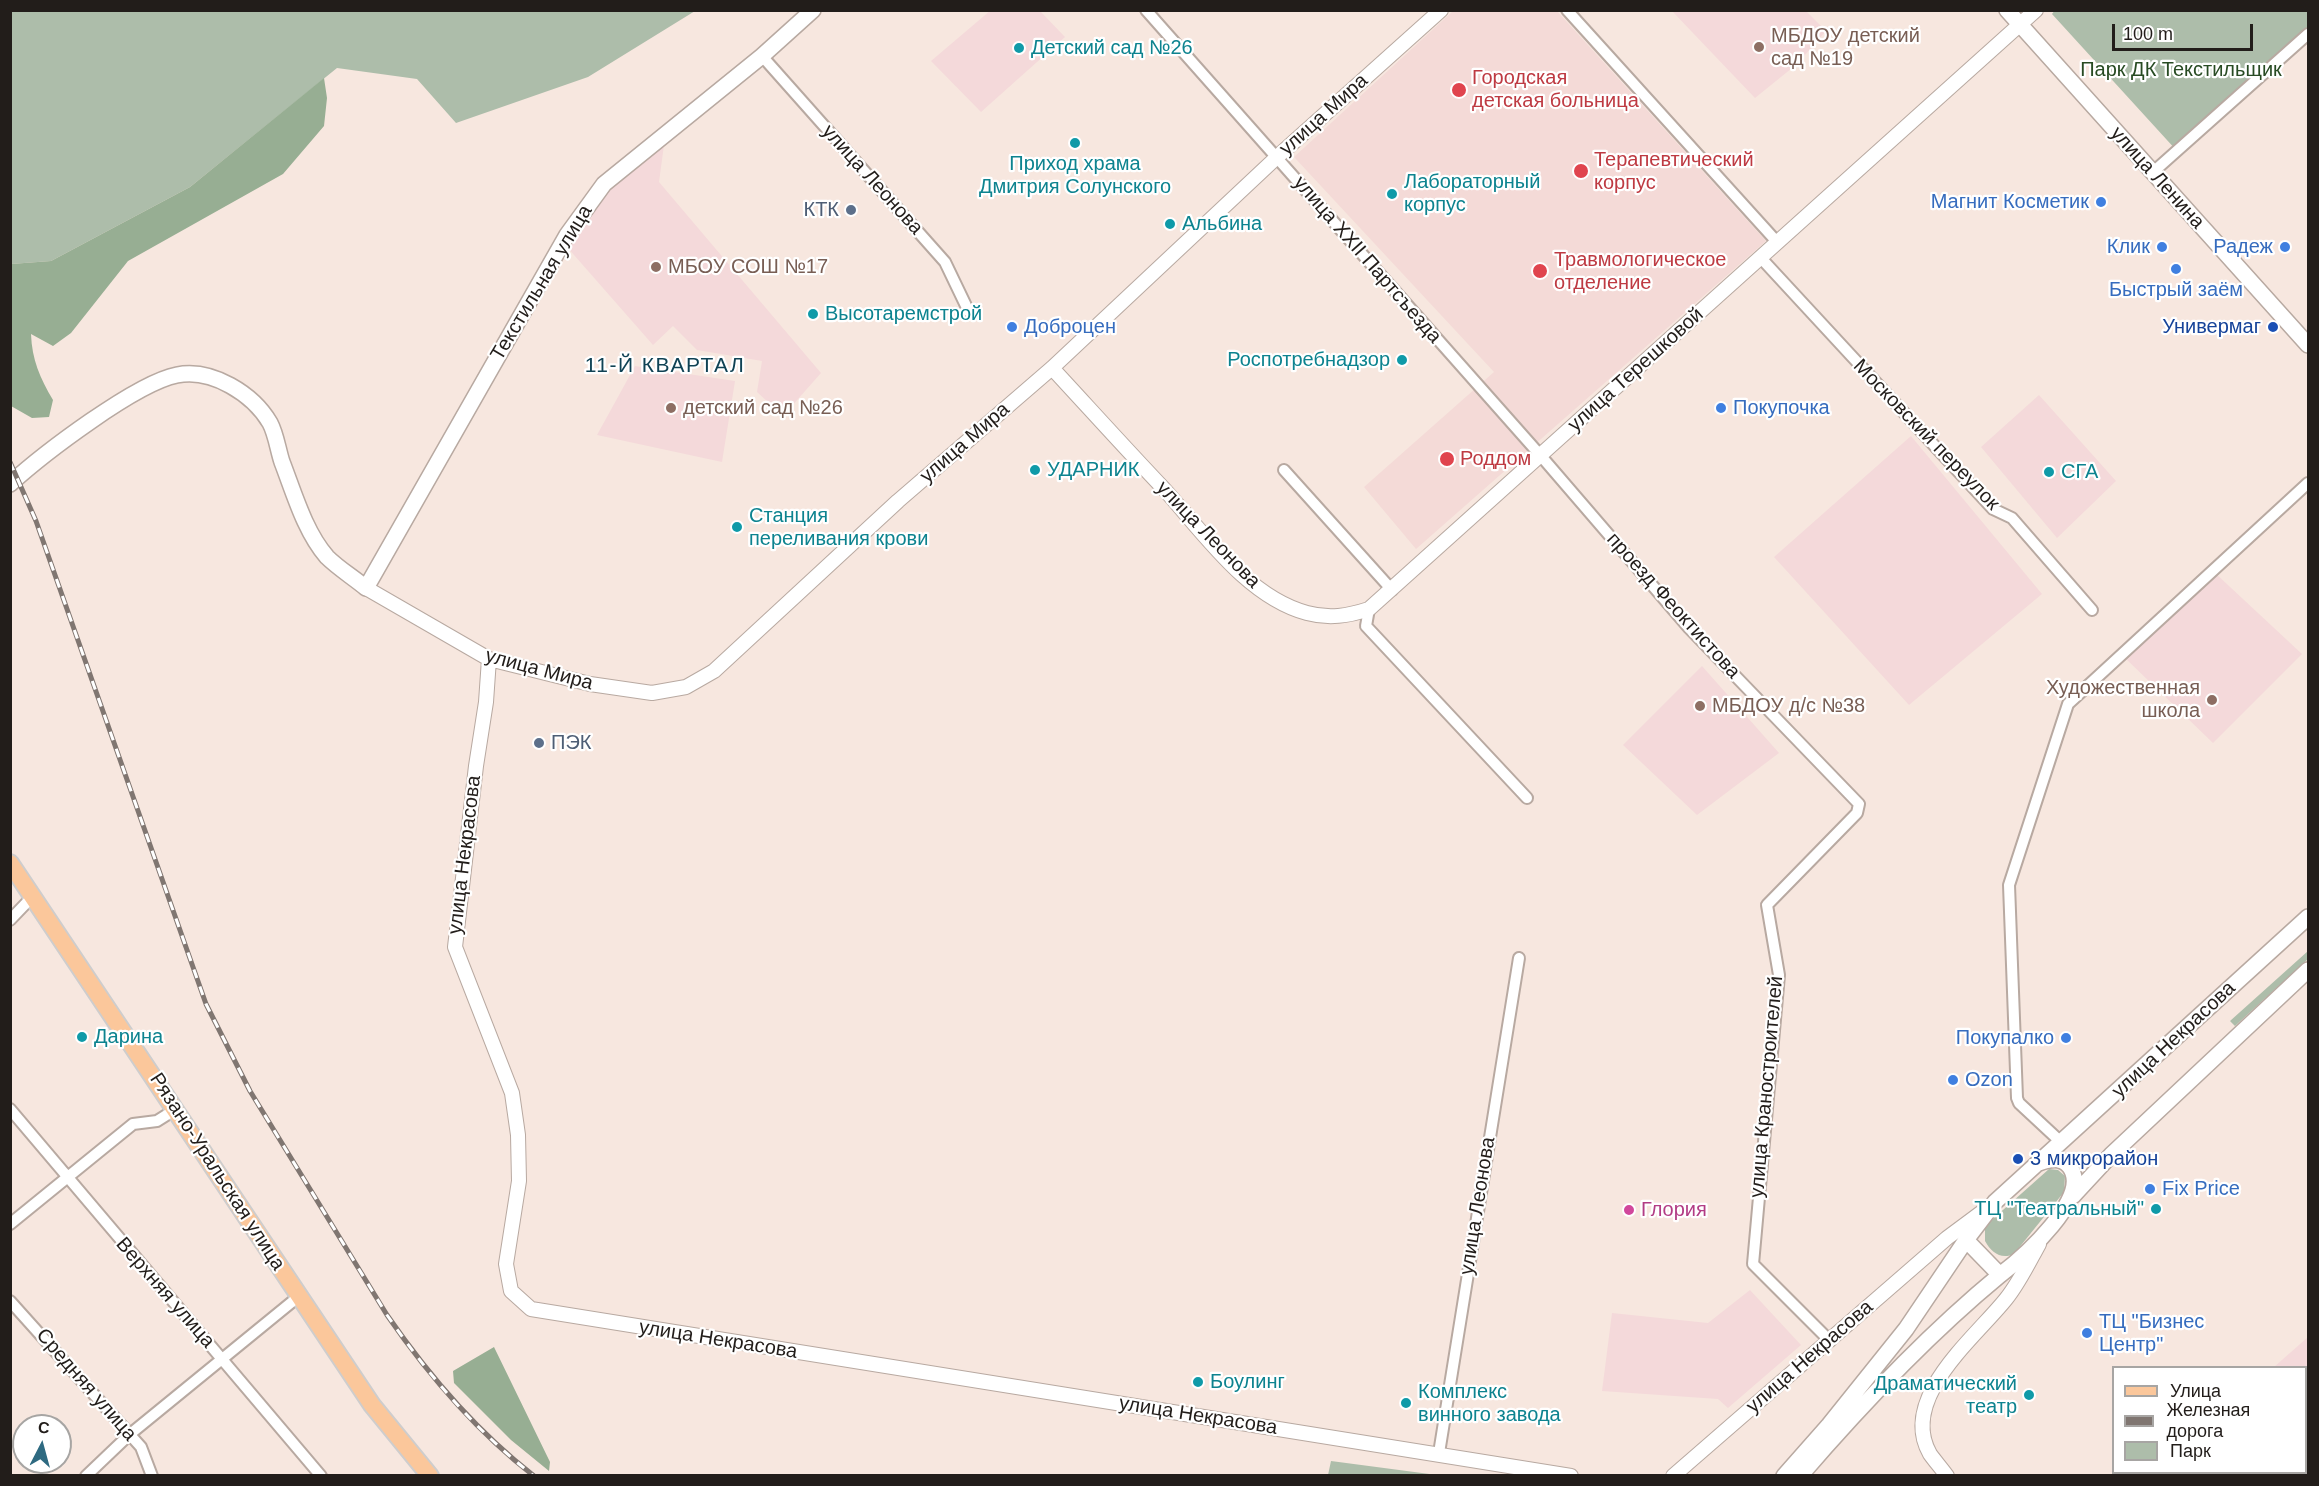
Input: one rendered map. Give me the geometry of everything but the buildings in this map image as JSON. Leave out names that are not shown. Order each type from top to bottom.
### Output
[{"type":"main road","name":"Текстильная улица","points":[[366,588],[567,234],[604,184],[762,56],[813,10]]},
{"type":"main road","name":"улица Ленина","points":[[2007,10],[2308,345]]},
{"type":"main road","points":[[10,484],[44,455],[149,385],[180,374],[211,378],[244,394],[264,415],[270,424],[310,529],[327,556],[366,588]]},
{"type":"main road","name":"Рязано-Уральская улица","points":[[10,863],[176,1109],[298,1297],[372,1405],[430,1476]]},
{"type":"main road","name":"улица Некрасова","points":[[1784,1476],[1906,1329],[1966,1240],[1995,1202],[2308,917]]},
{"type":"main road","name":"улица Некрасова","points":[[1800,1476],[1888,1378],[1949,1317],[2045,1234],[2071,1198],[2111,1155],[2308,970]]},
{"type":"main road","points":[[2039,1163],[2057,1159],[2069,1166],[2074,1180],[2071,1198]]},
{"type":"main road","points":[[1966,1240],[2000,1275]]},
{"type":"street","name":"улица XXII Партсъезда","points":[[1146,10],[1541,456]]},
{"type":"street","name":"улица Мира","points":[[366,588],[489,659],[622,690],[652,693],[686,687],[714,671],[898,501],[1052,368],[1277,157],[1441,10]]},
{"type":"street","points":[[1567,10],[1777,242]]},
{"type":"street","name":"улица Терешковой","points":[[1369,609],[2036,10]]},
{"type":"street","points":[[2152,173],[2308,34]]},
{"type":"street","name":"улица Леонова","points":[[762,56],[945,262],[969,312]]},
{"type":"street","name":"Московский переулок","points":[[1760,258],[1993,509],[2012,518],[2092,610]]},
{"type":"street","name":"улица Леонова","points":[[1052,368],[1227,558],[1260,590],[1305,613],[1327,617],[1347,616],[1369,609]]},
{"type":"street","name":"проезд Феоктистова","points":[[1541,456],[1689,628],[1859,804]]},
{"type":"street","points":[[1284,470],[1392,590]]},
{"type":"street","points":[[2062,1143],[2019,1103],[2017,1098],[2008,885],[2068,704],[2308,483]]},
{"type":"street","points":[[1369,609],[1366,626],[1527,798]]},
{"type":"street","name":"улица Некрасова","points":[[489,659],[486,702],[474,778],[455,947],[512,1093],[519,1180],[506,1264],[511,1291],[531,1309],[1571,1476]]},
{"type":"street","name":"улица Краностроителей","points":[[1830,1341],[1753,1264],[1779,975],[1767,905],[1857,813],[1859,804]]},
{"type":"street","points":[[10,920],[33,896]]},
{"type":"street","name":"улица Леонова","points":[[1439,1453],[1519,958]]},
{"type":"street","name":"Верхняя улица","points":[[10,1109],[321,1476]]},
{"type":"street","points":[[10,1224],[133,1125],[157,1121],[176,1109]]},
{"type":"street","name":"улица Некрасова","points":[[1673,1476],[1947,1238],[1995,1202]]},
{"type":"street","points":[[1947,1476],[1929,1453],[1925,1433],[1924,1412],[1930,1390],[2012,1292],[2045,1234]]},
{"type":"street","points":[[1947,1238],[1966,1240]]},
{"type":"street","points":[[2000,1275],[2012,1292]]},
{"type":"street","points":[[86,1476],[129,1435],[298,1297]]},
{"type":"street","name":"Средняя улица","points":[[10,1301],[141,1447],[152,1476]]},
{"type":"shaded area","points":[[991,10],[1040,11],[1065,37],[981,112],[931,61]]},
{"type":"shaded area","points":[[1453,11],[1557,11],[1766,241],[1416,549],[1364,487],[1494,372],[1294,157]]},
{"type":"shaded area","name":"МБДОУ детский сад №19","points":[[1672,11],[1806,11],[1826,31],[1797,64],[1755,98]]},
{"type":"shaded area","name":"МБОУ СОШ №17","points":[[664,145],[659,182],[821,373],[783,416],[757,392],[762,361],[697,350],[673,326],[653,345],[567,247],[609,187]]},
{"type":"shaded area","name":"детский сад №26","points":[[635,366],[735,381],[722,462],[597,435]]},
{"type":"shaded area","points":[[2039,395],[2116,481],[2057,538],[1981,447]]},
{"type":"shaded area","points":[[1911,436],[2042,594],[1909,705],[1774,557]]},
{"type":"shaded area","name":"Художественная школа","points":[[2214,572],[2302,654],[2213,743],[2124,657]]},
{"type":"shaded area","name":"МБДОУ д/с №38","points":[[1702,666],[1779,753],[1697,815],[1623,745]]},
{"type":"shaded area","points":[[1750,1290],[1801,1345],[1728,1408],[1718,1399],[1602,1391],[1612,1313],[1708,1323]]},
{"type":"shaded area","points":[[2308,1337],[2308,1421],[2307,1366],[2275,1366]]},
{"type":"green space","name":"Парк ДК Текстильщик","points":[[2055,10],[2308,11],[2308,32],[2177,151],[2052,14]]},
{"type":"green space","points":[[11,11],[695,11],[588,77],[456,123],[417,79],[337,68],[190,187],[51,261],[11,264]]},
{"type":"green space","points":[[324,78],[327,98],[324,126],[283,174],[128,261],[71,333],[53,346],[31,334],[38,368],[53,400],[49,417],[32,418],[11,406],[11,264],[51,261],[190,187]]},
{"type":"green space","points":[[2308,951],[2308,959],[2235,1026],[2230,1021]]},
{"type":"green space","points":[[2049,1169],[2058,1170],[2065,1176],[2064,1192],[2014,1254],[2005,1256],[1997,1254],[1985,1241],[1985,1226]]},
{"type":"green space","points":[[494,1347],[550,1462],[549,1471],[511,1440],[454,1383],[453,1371]]},
{"type":"green space","points":[[1331,1461],[1437,1475],[1328,1475]]},
{"type":"railway","points":[[10,462],[36,521],[206,1004],[250,1091],[403,1338],[454,1401],[492,1440],[534,1476]]},
{"type":"place","name":"МБДОУ детский сад №19","points":[[1759,47]]},
{"type":"place","name":"Детский сад №26","points":[[1019,48]]},
{"type":"place","name":"Городская детская больница","points":[[1459,90]]},
{"type":"place","name":"Приход храма Дмитрия Солунского","points":[[1075,143]]},
{"type":"place","name":"Терапевтический корпус","points":[[1581,171]]},
{"type":"place","name":"Лабораторный корпус","points":[[1392,194]]},
{"type":"place","name":"Магнит Косметик","points":[[2101,202]]},
{"type":"place","name":"КТК","points":[[851,210]]},
{"type":"place","name":"Альбина","points":[[1170,224]]},
{"type":"place","name":"Клик","points":[[2162,247]]},
{"type":"place","name":"Радеж","points":[[2285,247]]},
{"type":"place","name":"МБОУ СОШ №17","points":[[656,267]]},
{"type":"place","name":"Быстрый заём","points":[[2176,269]]},
{"type":"place","name":"Травмологическое отделение","points":[[1540,271]]},
{"type":"place","name":"Высотаремстрой","points":[[813,314]]},
{"type":"place","name":"Доброцен","points":[[1012,327]]},
{"type":"place","name":"Универмаг","points":[[2273,327]]},
{"type":"place","name":"Роспотребнадзор","points":[[1402,360]]},
{"type":"place","name":"детский сад №26","points":[[671,408]]},
{"type":"place","name":"Покупочка","points":[[1721,408]]},
{"type":"place","name":"Роддом","points":[[1447,459]]},
{"type":"place","name":"УДАРНИК","points":[[1035,470]]},
{"type":"place","name":"СГА","points":[[2049,472]]},
{"type":"place","name":"Станция переливания крови","points":[[737,527]]},
{"type":"place","name":"Художественная школа","points":[[2212,700]]},
{"type":"place","name":"МБДОУ д/с №38","points":[[1700,706]]},
{"type":"place","name":"ПЭК","points":[[539,743]]},
{"type":"place","name":"Дарина","points":[[82,1037]]},
{"type":"place","name":"Покупалко","points":[[2066,1038]]},
{"type":"place","name":"Ozon","points":[[1953,1080]]},
{"type":"place","name":"3 микрорайон","points":[[2018,1159]]},
{"type":"place","name":"Fix Price","points":[[2150,1189]]},
{"type":"place","name":"ТЦ \"Театральный\"","points":[[2156,1209]]},
{"type":"place","name":"Глория","points":[[1629,1210]]},
{"type":"place","name":"ТЦ \"Бизнес Центр\"","points":[[2087,1333]]},
{"type":"place","name":"Боулинг","points":[[1198,1382]]},
{"type":"place","name":"Драматический театр","points":[[2029,1395]]},
{"type":"place","name":"Комплекс винного завода","points":[[1406,1403]]},
{"type":"district","name":"11-Й КВАРТАЛ","points":[[665,366]]}]
